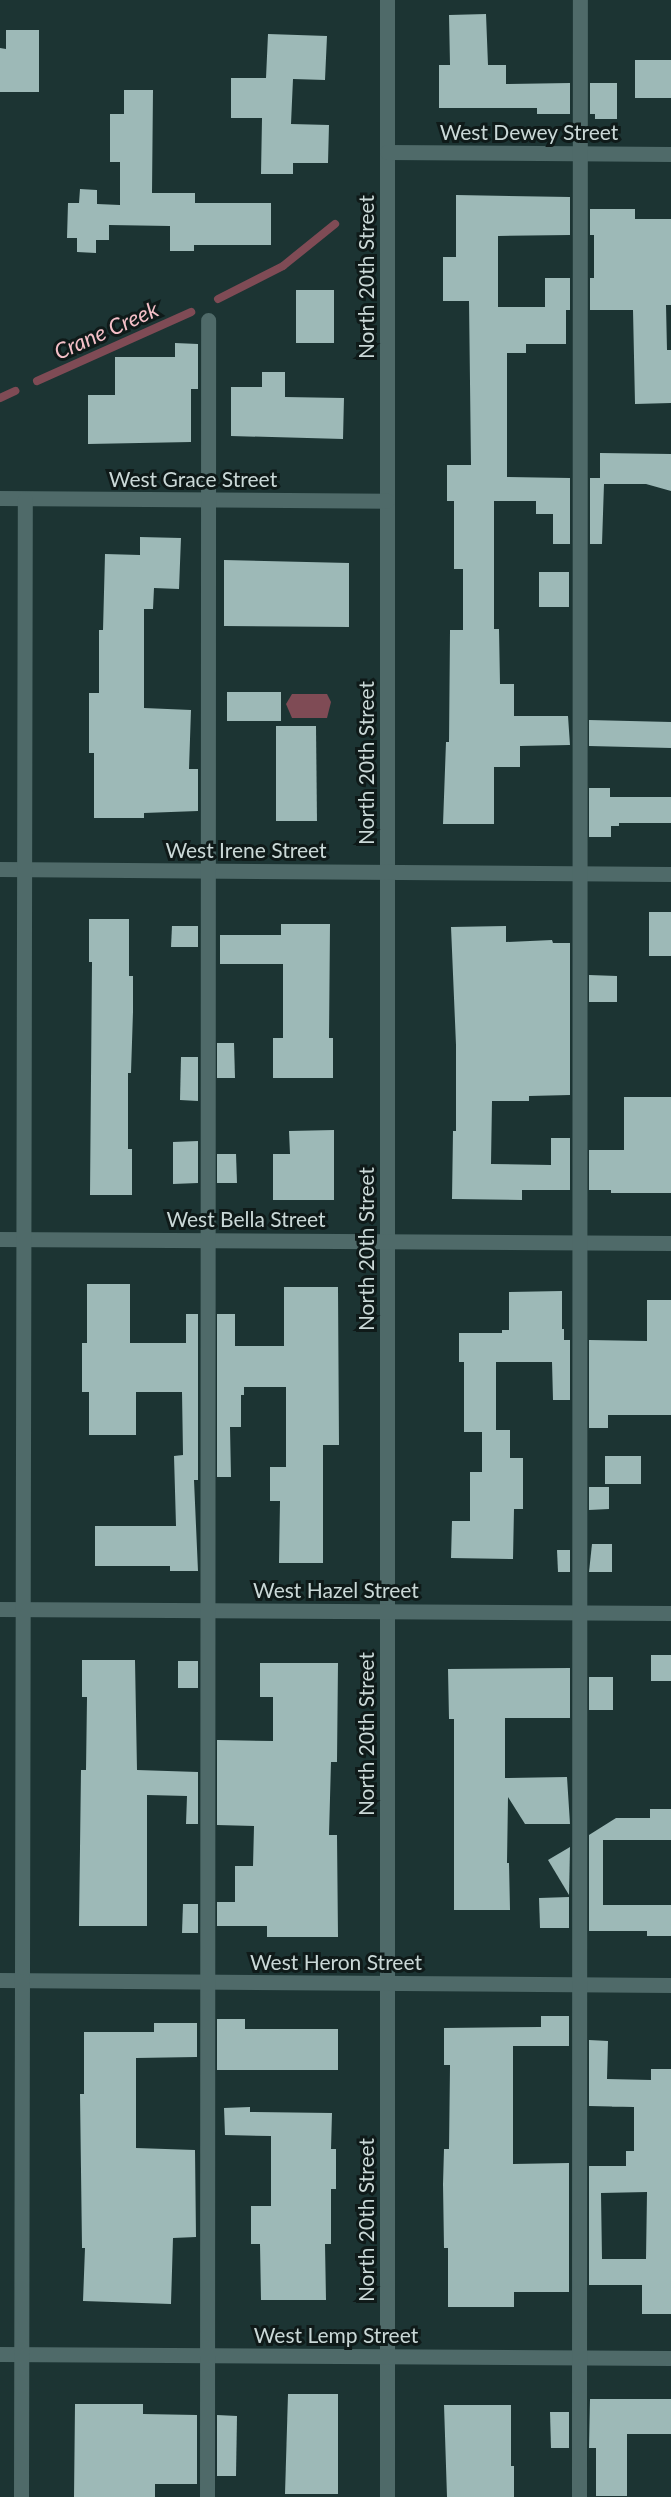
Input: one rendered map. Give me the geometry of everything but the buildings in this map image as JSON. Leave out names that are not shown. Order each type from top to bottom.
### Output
[{"type":"street","name":"North 20th Street","points":[[387,0],[387,2497]]},
{"type":"street","points":[[579,2497],[580,0]]},
{"type":"street","name":"West Dewey Street","points":[[387,152],[671,154]]},
{"type":"street","points":[[207,2497],[208,320]]},
{"type":"street","name":"West Grace Street","points":[[0,498],[387,501]]},
{"type":"street","points":[[21,2497],[26,498]]},
{"type":"street","name":"West Irene Street","points":[[0,869],[671,874]]},
{"type":"street","name":"West Bella Street","points":[[0,1239],[671,1243]]},
{"type":"street","name":"West Hazel Street","points":[[0,1609],[671,1613]]},
{"type":"street","name":"West Heron Street","points":[[0,1980],[671,1985]]},
{"type":"street","name":"West Lemp Street","points":[[0,2354],[671,2358]]},
{"type":"shaded area","points":[[292,694],[327,694],[331,702],[327,718],[292,718],[286,704]]},
{"type":"waterway","name":"Crane Creek","points":[[218,299],[283,266],[335,224]]},
{"type":"waterway","name":"Crane Creek","points":[[37,381],[191,312]]},
{"type":"waterway","name":"Crane Creek","points":[[0,398],[15,391]]}]
